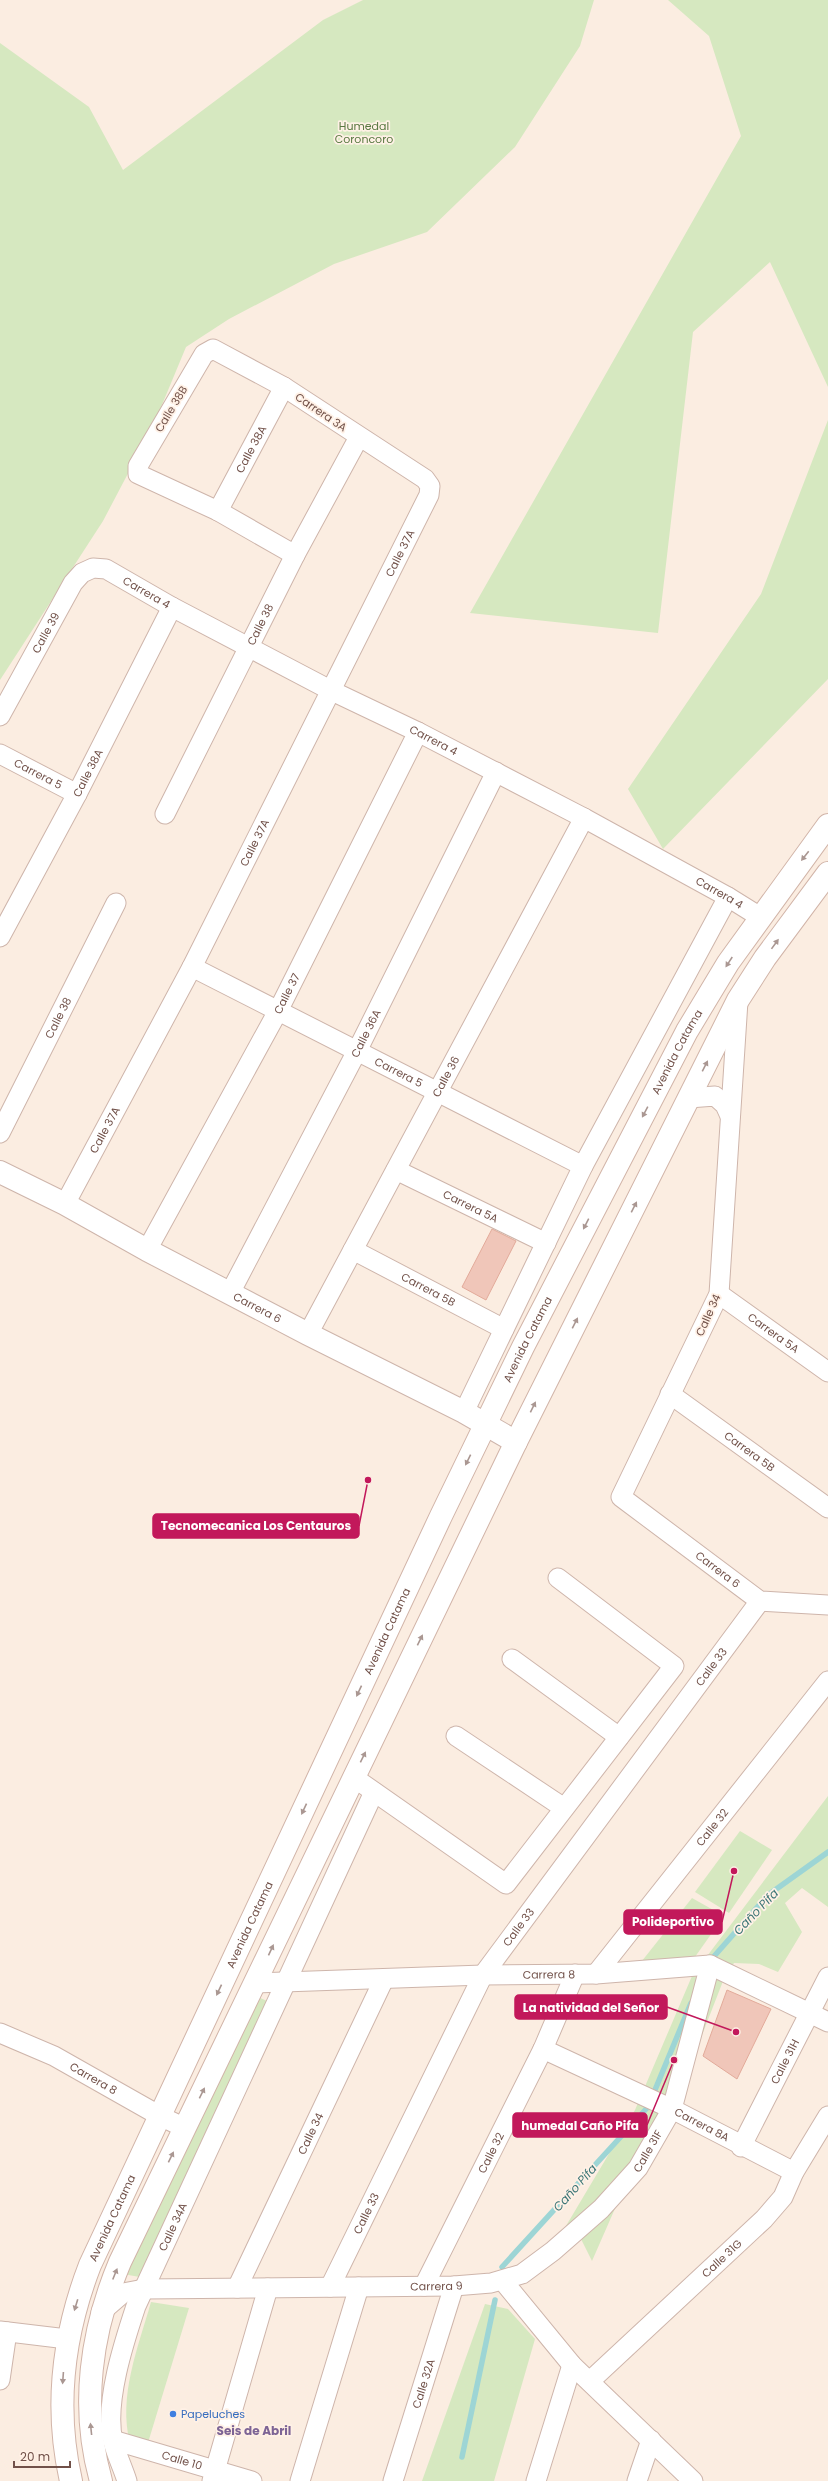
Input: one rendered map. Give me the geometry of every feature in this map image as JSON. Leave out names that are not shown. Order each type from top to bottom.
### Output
[{"type":"main road","name":"Avenida Catama","points":[[70,2481],[62,2416],[64,2365],[67,2339],[81,2289],[90,2265],[523,1347],[687,1031],[728,963],[828,825]]},
{"type":"main road","points":[[101,2481],[93,2446],[90,2392],[95,2338],[102,2312],[120,2262],[516,1442],[738,1000],[765,958],[828,874]]},
{"type":"main road","name":"Carrera 6","points":[[0,1172],[65,1204],[147,1250],[308,1334],[464,1412],[516,1442]]},
{"type":"street","name":"Carrera 3A","points":[[213,349],[284,387],[425,479]]},
{"type":"street","name":"Calle 38B","points":[[213,349],[204,354],[200,360],[138,466],[138,474],[218,511]]},
{"type":"street","name":"Calle 38A","points":[[218,511],[284,387]]},
{"type":"street","name":"Calle 38","points":[[165,814],[295,555],[359,437]]},
{"type":"street","name":"Calle 37A","points":[[65,1204],[192,967],[332,691],[429,495],[430,486],[425,479]]},
{"type":"street","points":[[218,511],[295,555]]},
{"type":"street","name":"Calle 39","points":[[0,716],[74,583],[82,573],[93,568],[106,569]]},
{"type":"street","name":"Carrera 4","points":[[106,569],[172,607],[249,646],[332,691],[418,732],[584,818],[728,897],[760,917]]},
{"type":"street","name":"Calle 38A","points":[[0,937],[77,794],[172,607]]},
{"type":"street","name":"Calle 37","points":[[147,1250],[278,1011],[418,732]]},
{"type":"street","name":"Carrera 5","points":[[0,754],[77,794]]},
{"type":"street","name":"Calle 36A","points":[[230,1293],[357,1051],[496,772]]},
{"type":"street","name":"Calle 36","points":[[308,1334],[584,818]]},
{"type":"street","points":[[464,1412],[583,1166],[728,897]]},
{"type":"street","name":"Calle 38","points":[[0,1133],[116,903]]},
{"type":"street","name":"Carrera 5","points":[[192,967],[583,1166]]},
{"type":"street","name":"Calle 34","points":[[621,1497],[719,1294],[738,1000]]},
{"type":"street","points":[[689,1098],[715,1096],[725,1105],[730,1116]]},
{"type":"street","name":"Carrera 5A","points":[[396,1170],[546,1243]]},
{"type":"street","name":"Carrera 5B","points":[[353,1250],[504,1329]]},
{"type":"street","name":"Carrera 5A","points":[[719,1294],[828,1372]]},
{"type":"street","name":"Carrera 5B","points":[[670,1394],[828,1508]]},
{"type":"street","name":"Carrera 6","points":[[621,1497],[760,1601]]},
{"type":"street","points":[[353,1777],[506,1884],[674,1666],[558,1578]]},
{"type":"street","points":[[760,1601],[828,1605]]},
{"type":"street","name":"Calle 33","points":[[330,2287],[483,1975],[760,1601]]},
{"type":"street","points":[[512,1659],[619,1737]]},
{"type":"street","name":"Calle 32","points":[[596,1974],[828,1681]]},
{"type":"street","points":[[456,1736],[564,1808]]},
{"type":"street","name":"Calle 34A","points":[[127,2481],[113,2440],[111,2417],[117,2371],[136,2306],[374,1792]]},
{"type":"street","name":"Carrera 8","points":[[255,1983],[483,1975],[596,1974],[710,1965],[744,1980],[811,2015],[828,2022]]},
{"type":"street","name":"Calle 31F","points":[[503,2281],[522,2274],[553,2251],[601,2209],[638,2168],[672,2109],[710,1965]]},
{"type":"street","name":"Calle 32","points":[[424,2286],[543,2049],[575,1974]]},
{"type":"street","name":"Calle 31H","points":[[741,2147],[811,2015],[828,1977]]},
{"type":"street","name":"Calle 34","points":[[237,2288],[384,1979]]},
{"type":"street","name":"Carrera 8","points":[[0,2033],[54,2056],[160,2116],[185,2128]]},
{"type":"street","name":"Carrera 8A","points":[[543,2049],[672,2109],[741,2147],[794,2172]]},
{"type":"street","name":"Calle 31G","points":[[590,2381],[764,2219],[783,2197],[794,2172],[828,2116]]},
{"type":"street","points":[[503,2281],[572,2365],[693,2481]]},
{"type":"street","name":"Carrera 9","points":[[102,2312],[123,2293],[144,2289],[454,2286],[503,2281]]},
{"type":"street","name":"Calle 32A","points":[[398,2480],[454,2286]]},
{"type":"street","points":[[300,2481],[359,2287]]},
{"type":"street","points":[[214,2475],[268,2288]]},
{"type":"street","points":[[0,2380],[4,2332],[67,2339]]},
{"type":"street","points":[[536,2481],[572,2365]]},
{"type":"street","name":"Calle 10","points":[[113,2440],[214,2475],[252,2481]]},
{"type":"street","points":[[637,2481],[651,2440]]},
{"type":"green space","name":"Humedal Coroncoro","points":[[363,0],[594,0],[580,46],[515,147],[427,232],[334,264],[229,319],[186,347],[154,424],[103,521],[0,680],[0,43],[89,107],[123,170],[323,20]]},
{"type":"green space","points":[[668,0],[828,0],[828,387],[770,262],[693,332],[658,633],[470,613],[741,136],[709,36]]},
{"type":"green space","points":[[828,420],[828,679],[663,849],[628,789],[761,594]]},
{"type":"green space","points":[[828,1796],[828,1907],[802,1888],[785,1903],[802,1932],[778,1972],[759,1964],[734,1963],[725,1976],[655,2156],[617,2204],[592,2261],[578,2233],[557,2241],[635,2110],[692,1976]]},
{"type":"green space","points":[[740,1831],[772,1850],[729,1913],[695,1892]]},
{"type":"green space","points":[[692,1898],[724,1916],[685,1971],[630,1976]]},
{"type":"green space","points":[[258,1997],[274,2004],[145,2278],[123,2274]]},
{"type":"green space","points":[[151,2302],[189,2308],[147,2446],[130,2443],[126,2408],[135,2354]]},
{"type":"green space","points":[[485,2304],[508,2309],[535,2339],[494,2481],[422,2481]]},
{"type":"building","points":[[492,1229],[516,1241],[486,1300],[462,1287]]},
{"type":"building","points":[[727,1990],[771,2009],[737,2079],[703,2056]]},
{"type":"waterway","name":"Caño Pifa","points":[[709,1962],[768,1895],[828,1852]]},
{"type":"waterway","name":"Caño Pifa","points":[[655,2090],[691,2003]]},
{"type":"waterway","name":"Caño Pifa","points":[[502,2267],[647,2108]]},
{"type":"waterway","name":"Caño Pifa","points":[[462,2457],[495,2300]]},
{"type":"place","name":"Tecnomecanica Los Centauros","points":[[368,1480]]},
{"type":"place","name":"Polideportivo","points":[[734,1871]]},
{"type":"place","name":"La natividad del Señor","points":[[736,2032]]},
{"type":"place","name":"humedal Caño Pifa","points":[[674,2060]]},
{"type":"place","name":"Papeluches","points":[[173,2414]]},
{"type":"district","name":"Seis de Abril","points":[[254,2431]]}]
